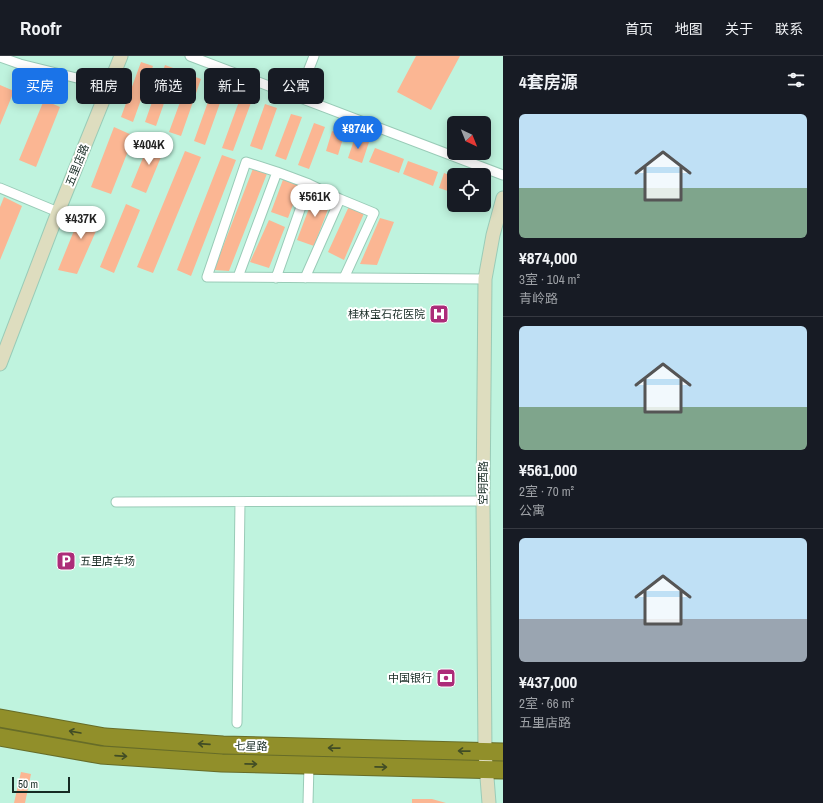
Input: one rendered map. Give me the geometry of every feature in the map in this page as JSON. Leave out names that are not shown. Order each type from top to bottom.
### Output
[{"type":"highway","name":"七星路","points":[[0,718],[98,736],[223,745],[503,752]]},
{"type":"highway","name":"七星路","points":[[0,737],[101,755],[222,763],[503,770]]},
{"type":"main road","name":"五里店路","points":[[116,68],[121,56]]},
{"type":"main road","name":"五里店路","points":[[0,364],[58,212],[102,104]]},
{"type":"main road","name":"空明西路","points":[[489,803],[485,752],[483,501],[485,279],[493,235],[503,198]]},
{"type":"street","points":[[190,56],[268,86]]},
{"type":"street","points":[[309,68],[314,56]]},
{"type":"street","points":[[0,57],[20,64],[76,78]]},
{"type":"street","points":[[316,104],[503,175]]},
{"type":"street","points":[[344,278],[374,213],[309,184],[246,162],[207,277],[276,278],[485,279]]},
{"type":"street","points":[[238,277],[277,172]]},
{"type":"street","points":[[276,278],[309,184]]},
{"type":"street","points":[[0,188],[58,212]]},
{"type":"street","points":[[304,278],[340,199]]},
{"type":"street","points":[[116,502],[483,501]]},
{"type":"street","points":[[238,723],[240,502]]},
{"type":"street","points":[[308,803],[309,765]]},
{"type":"building","points":[[416,56],[460,56],[431,110],[397,92]]},
{"type":"building","points":[[141,62],[153,66],[152,68],[140,68],[140,102],[133,122],[121,117],[126,104],[132,104],[132,87]]},
{"type":"building","points":[[165,65],[173,68],[164,68]]},
{"type":"building","points":[[196,77],[201,79],[196,93]]},
{"type":"building","points":[[0,85],[12,90],[12,96],[0,125]]},
{"type":"building","points":[[42,104],[53,104],[60,107],[36,167],[19,160]]},
{"type":"building","points":[[151,104],[164,104],[156,126],[145,122]]},
{"type":"building","points":[[179,104],[192,104],[181,136],[169,132]]},
{"type":"building","points":[[207,104],[220,104],[205,145],[194,141]]},
{"type":"building","points":[[238,104],[251,104],[233,151],[222,148]]},
{"type":"building","points":[[265,104],[277,108],[262,150],[250,146]]},
{"type":"building","points":[[291,114],[302,117],[286,160],[275,156]]},
{"type":"building","points":[[314,123],[325,127],[309,169],[298,165]]},
{"type":"building","points":[[114,127],[134,136],[111,194],[91,187]]},
{"type":"building","points":[[332,131],[344,135],[338,155],[326,151]]},
{"type":"building","points":[[355,137],[369,142],[362,163],[348,158]]},
{"type":"building","points":[[151,138],[166,145],[146,193],[131,187]]},
{"type":"building","points":[[375,148],[404,159],[399,173],[369,162]]},
{"type":"building","points":[[185,151],[201,157],[153,273],[137,267]]},
{"type":"building","points":[[222,155],[236,160],[191,276],[177,270]]},
{"type":"building","points":[[408,161],[438,172],[433,186],[403,174]]},
{"type":"building","points":[[254,166],[268,171],[229,271],[214,270]]},
{"type":"building","points":[[444,173],[447,174],[447,191],[439,188]]},
{"type":"building","points":[[284,177],[301,183],[288,218],[271,212]]},
{"type":"building","points":[[316,190],[333,196],[314,246],[297,240]]},
{"type":"building","points":[[4,197],[22,206],[0,260],[0,207]]},
{"type":"building","points":[[126,204],[140,210],[114,273],[100,267]]},
{"type":"building","points":[[350,204],[365,211],[344,260],[328,252]]},
{"type":"building","points":[[84,206],[104,213],[77,274],[58,270]]},
{"type":"building","points":[[380,218],[394,222],[377,265],[360,264]]},
{"type":"building","points":[[269,220],[285,227],[269,268],[250,262]]},
{"type":"building","points":[[21,772],[31,774],[25,803],[14,803]]},
{"type":"building","points":[[412,799],[432,799],[446,803],[412,803]]},
{"type":"place","name":"桂林宝石花医院","points":[[439,314]]},
{"type":"place","name":"五里店车场","points":[[66,561]]},
{"type":"place","name":"中国银行","points":[[446,678]]}]
